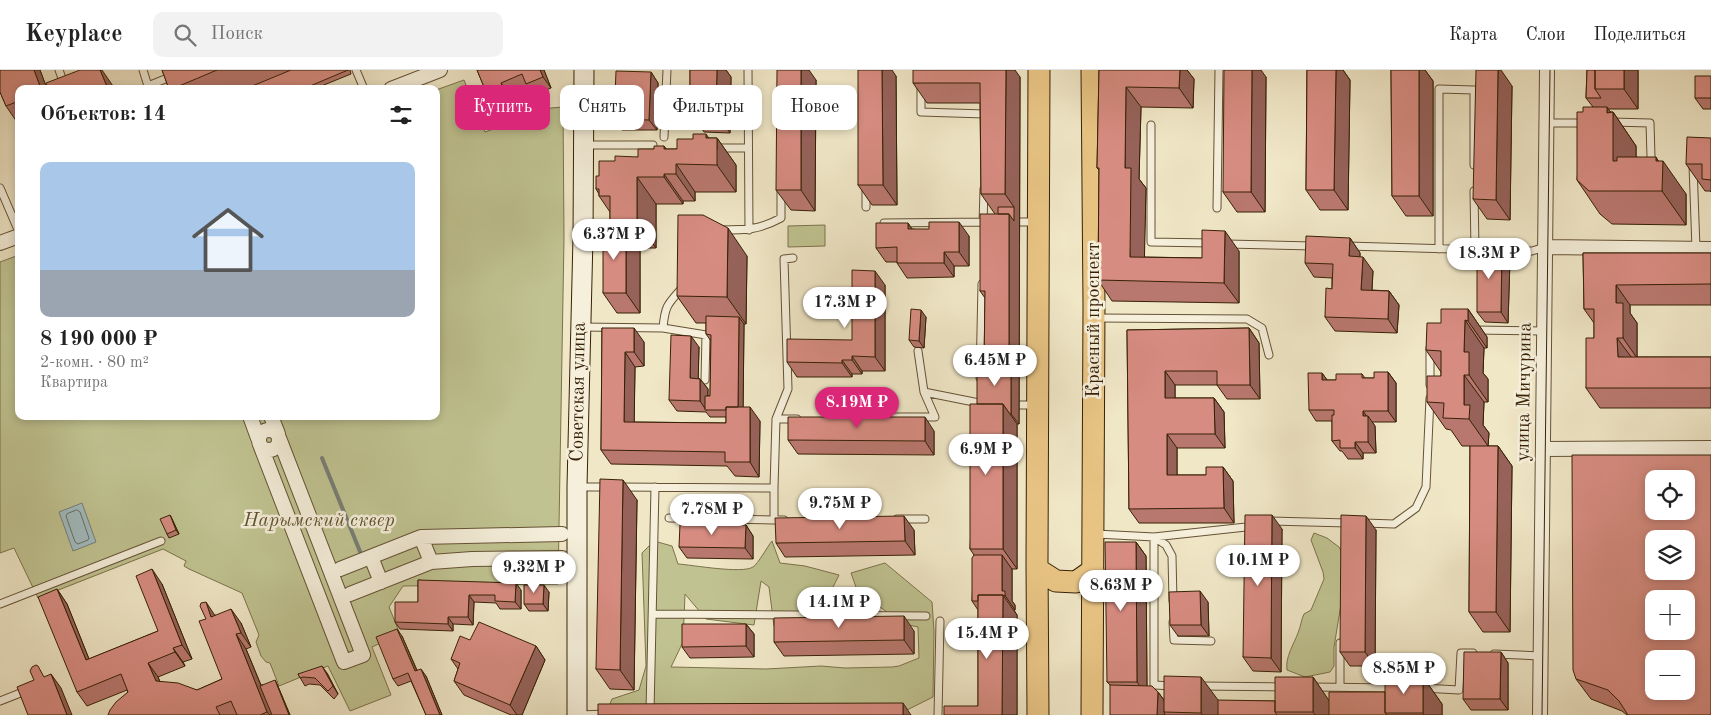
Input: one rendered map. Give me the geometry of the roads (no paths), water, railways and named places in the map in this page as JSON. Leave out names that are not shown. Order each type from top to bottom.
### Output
[{"type":"main road","points":[[1038,715],[1037,569],[1028,405],[1029,222],[1039,70]]},
{"type":"main road","name":"Красный проспект","points":[[1092,70],[1094,318],[1092,715]]},
{"type":"main road","points":[[1037,569],[1056,581],[1076,582],[1093,570]]},
{"type":"street","points":[[401,85],[440,70]]},
{"type":"street","name":"Советская улица","points":[[577,715],[576,487],[581,327],[584,70]]},
{"type":"street","name":"улица Мичурина","points":[[1540,715],[1547,70]]},
{"type":"street","points":[[0,243],[15,236]]},
{"type":"street","points":[[1545,247],[1711,249]]},
{"type":"street","points":[[251,420],[344,662],[364,655],[272,420]]},
{"type":"street","points":[[260,443],[267,450],[274,449],[278,445],[278,436]]},
{"type":"street","points":[[1543,449],[1711,448]]},
{"type":"street","points":[[282,500],[301,494]]},
{"type":"street","points":[[340,569],[421,537],[562,534]]},
{"type":"street","points":[[466,535],[472,559]]},
{"type":"street","points":[[520,535],[520,558]]},
{"type":"street","points":[[421,537],[431,562]]},
{"type":"street","points":[[371,557],[381,582]]},
{"type":"street","points":[[350,594],[431,562],[472,559],[562,558]]},
{"type":"lane","points":[[60,70],[65,85]]},
{"type":"lane","points":[[143,70],[147,85]]},
{"type":"lane","points":[[153,85],[188,70]]},
{"type":"lane","points":[[356,70],[362,85]]},
{"type":"lane","points":[[664,137],[667,70]]},
{"type":"lane","points":[[748,70],[749,230]]},
{"type":"lane","points":[[921,70],[921,112],[985,114],[984,124]]},
{"type":"lane","points":[[1217,208],[1219,70]]},
{"type":"lane","points":[[1439,248],[1439,89],[1474,90],[1474,170]]},
{"type":"lane","points":[[1547,123],[1596,122]]},
{"type":"lane","points":[[1604,122],[1650,123],[1650,157]]},
{"type":"lane","points":[[1151,125],[1151,242],[1320,246]]},
{"type":"lane","points":[[584,145],[653,145]]},
{"type":"lane","points":[[711,148],[747,148]]},
{"type":"lane","points":[[1696,249],[1692,158],[1702,158]]},
{"type":"lane","points":[[712,230],[749,230],[766,226],[781,218],[781,178]]},
{"type":"lane","points":[[866,178],[866,207]]},
{"type":"lane","points":[[1474,180],[1475,250]]},
{"type":"lane","points":[[983,232],[986,222],[984,183]]},
{"type":"lane","points":[[0,188],[15,224]]},
{"type":"lane","points":[[883,223],[986,222]]},
{"type":"lane","points":[[1339,246],[1521,252],[1545,247]]},
{"type":"lane","points":[[774,520],[776,419],[788,389],[784,258],[793,258]]},
{"type":"lane","points":[[663,328],[664,314],[669,302],[682,289],[683,280]]},
{"type":"lane","points":[[980,387],[982,281]]},
{"type":"lane","points":[[1094,318],[1247,319],[1262,328],[1269,355]]},
{"type":"lane","points":[[581,327],[663,328],[706,335],[705,380]]},
{"type":"lane","points":[[1470,330],[1545,331]]},
{"type":"lane","points":[[1094,534],[1154,537],[1246,527],[1262,521],[1394,524],[1416,508],[1426,487],[1430,339]]},
{"type":"lane","points":[[885,417],[935,417],[924,392],[918,351]]},
{"type":"lane","points":[[924,392],[981,404],[979,396]]},
{"type":"lane","points":[[776,419],[806,418]]},
{"type":"lane","points":[[576,487],[774,488]]},
{"type":"lane","points":[[641,715],[652,715],[655,488]]},
{"type":"lane","points":[[669,518],[793,520]]},
{"type":"lane","points":[[888,519],[925,519]]},
{"type":"lane","points":[[1342,522],[1342,533]]},
{"type":"lane","points":[[1154,537],[1166,544],[1172,556],[1173,606]]},
{"type":"lane","points":[[1154,537],[1154,685],[1184,686]]},
{"type":"lane","points":[[0,604],[161,541]]},
{"type":"lane","points":[[653,614],[926,616]]},
{"type":"lane","points":[[1173,614],[1174,640],[1211,641]]},
{"type":"lane","points":[[938,715],[940,621]]},
{"type":"lane","points":[[1340,639],[1340,688]]},
{"type":"lane","points":[[1413,688],[1459,690],[1461,653],[1479,654]]},
{"type":"lane","points":[[1488,654],[1541,656]]},
{"type":"lane","points":[[1175,686],[1175,696]]},
{"type":"lane","points":[[1194,686],[1291,687]]},
{"type":"lane","points":[[1301,687],[1404,688]]},
{"type":"lane","points":[[0,701],[35,688]]},
{"type":"lane","points":[[577,715],[612,714]]},
{"type":"water","points":[[82,503],[96,542],[73,551],[59,512]]},
{"type":"waterway","points":[[322,458],[361,554]]},
{"type":"tram line","points":[[1542,715],[1550,70]]},
{"type":"park label","name":"Нарымский сквер","points":[[319,521]]}]
